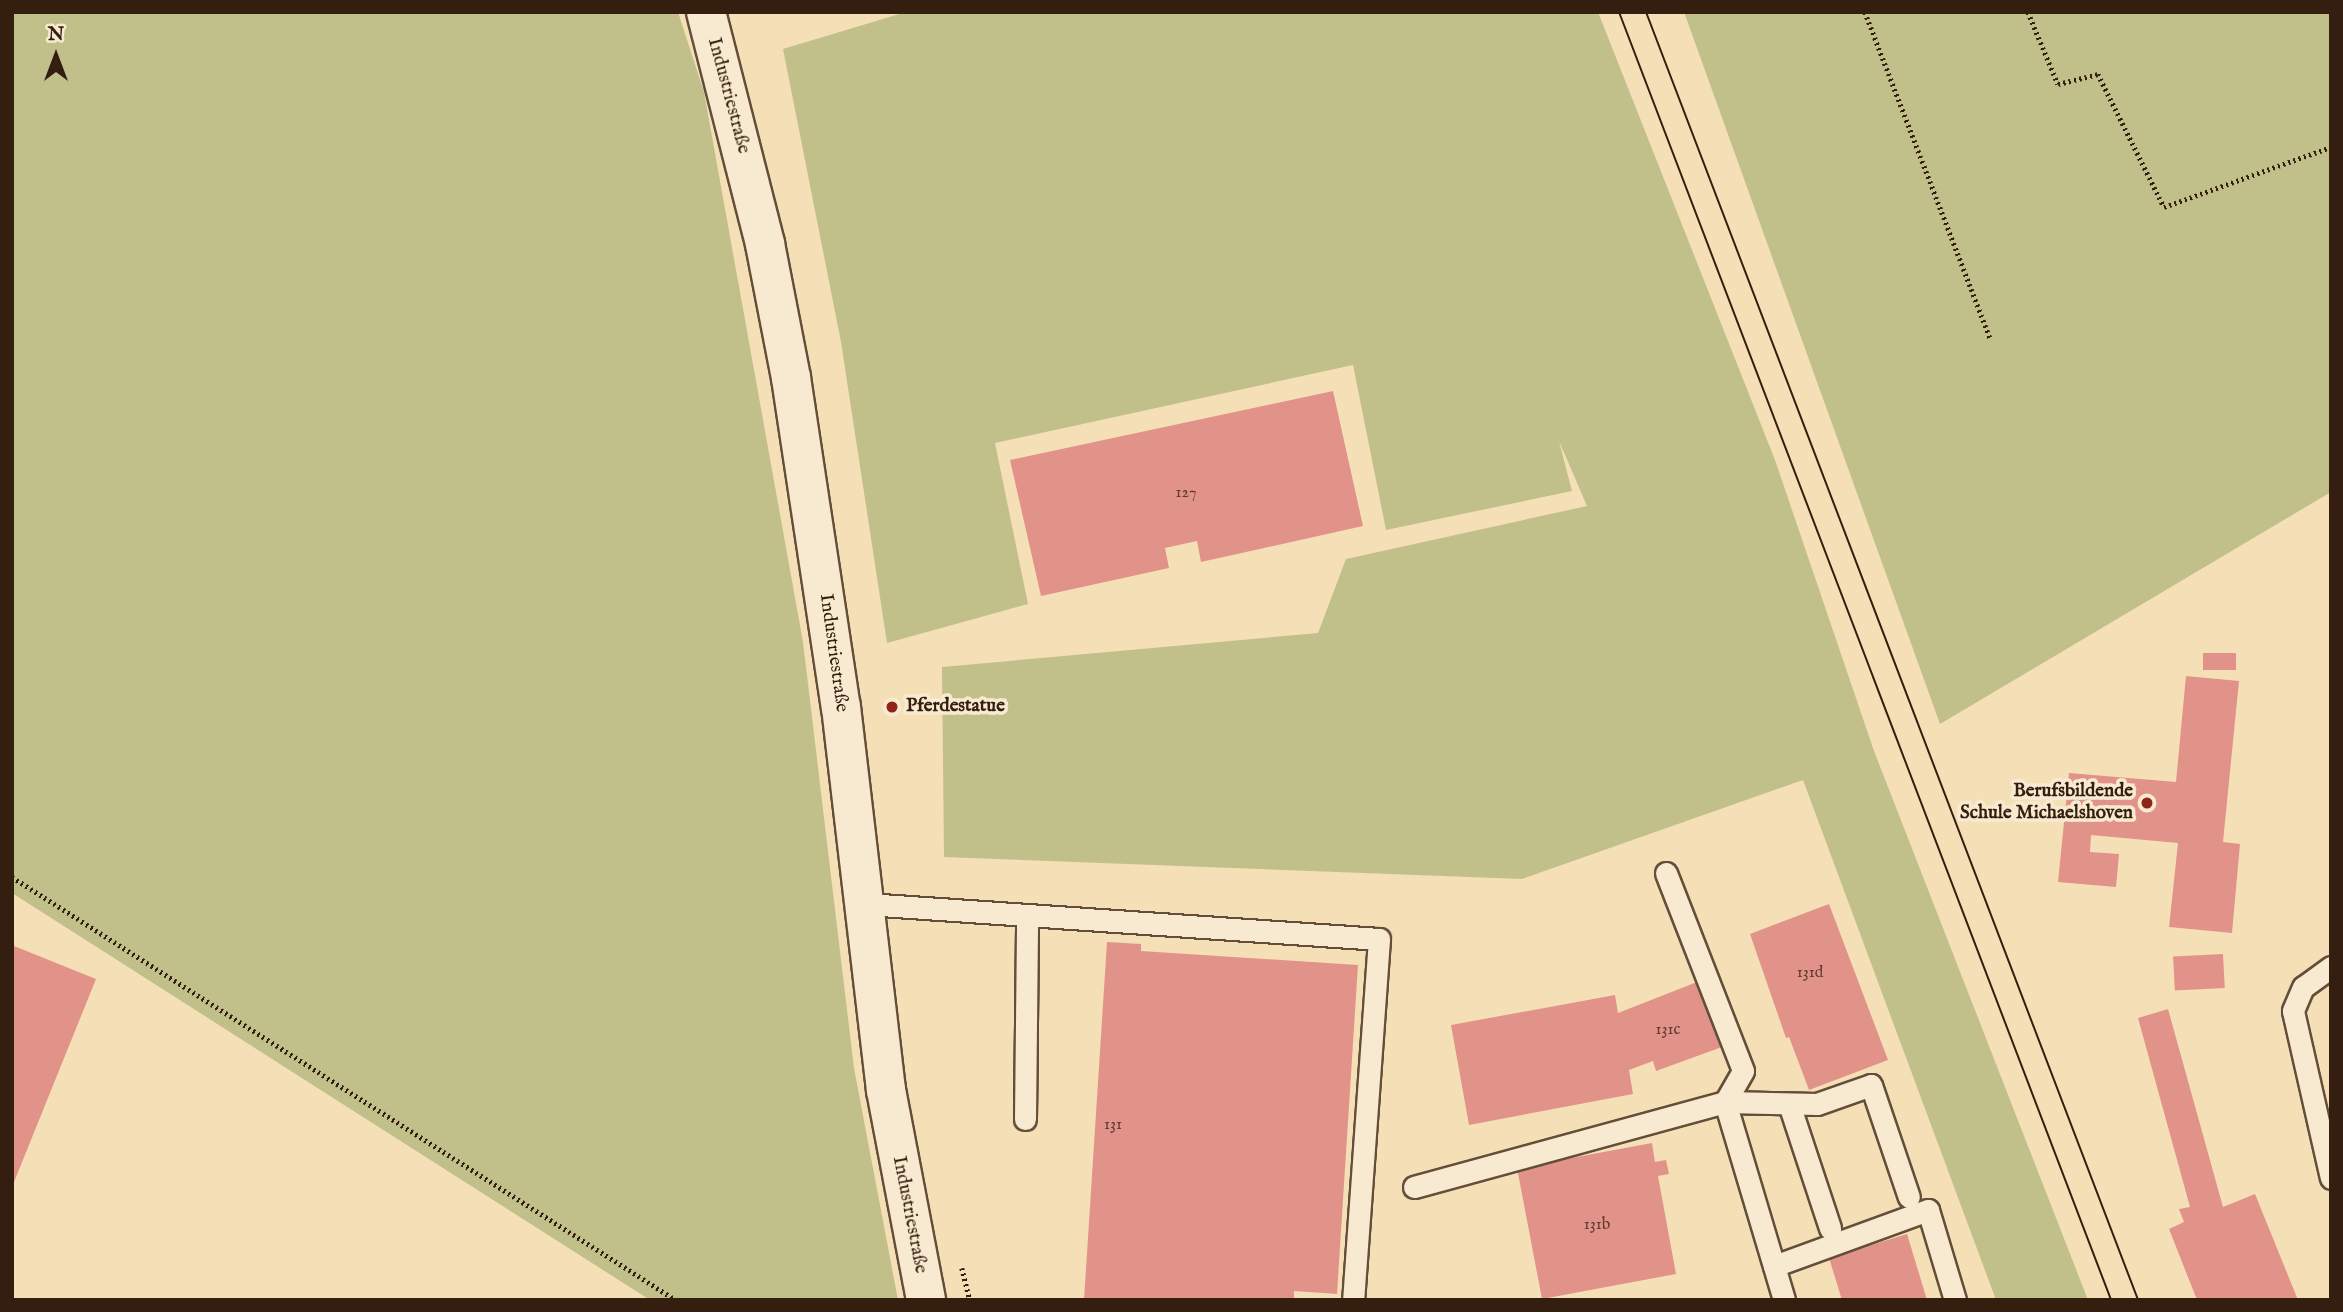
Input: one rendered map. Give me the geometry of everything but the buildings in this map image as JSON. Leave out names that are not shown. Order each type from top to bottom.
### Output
[{"type":"main road","name":"Industriestraße","points":[[706,12],[765,244],[791,378],[816,531],[866,904],[886,1090],[926,1300]]},
{"type":"lane","points":[[1666,873],[1743,1071],[1725,1102],[1784,1300]]},
{"type":"lane","points":[[866,904],[1379,939],[1353,1300]]},
{"type":"lane","points":[[1026,1119],[1027,915]]},
{"type":"lane","points":[[2331,967],[2303,987],[2293,1011],[2331,1178]]},
{"type":"lane","points":[[1414,1187],[1725,1102],[1817,1104],[1871,1085],[1909,1197]]},
{"type":"lane","points":[[1789,1104],[1830,1228]]},
{"type":"lane","points":[[1774,1266],[1928,1210],[1955,1300]]},
{"type":"path","points":[[1865,12],[1990,340]]},
{"type":"path","points":[[2028,12],[2058,84],[2098,75],[2164,207],[2331,148]]},
{"type":"path","points":[[12,877],[676,1300]]},
{"type":"shaded area","points":[[12,12],[678,12],[704,92],[803,642],[854,1068],[898,1300],[650,1300],[12,893]]},
{"type":"shaded area","points":[[906,12],[1598,12],[1775,460],[1874,751],[2088,1300],[1996,1300],[1803,780],[1522,879],[944,857],[942,667],[1318,633],[1346,559],[1587,506],[1559,441],[1572,491],[1386,530],[1353,365],[995,443],[1028,604],[887,643],[841,342],[783,49]]},
{"type":"shaded area","points":[[1684,12],[2331,12],[2331,492],[1940,724]]},
{"type":"tram line","points":[[1619,12],[2111,1300]]},
{"type":"tram line","points":[[1646,12],[2138,1300]]},
{"type":"place","name":"Pferdestatue","points":[[892,707]]},
{"type":"place","name":"Berufsbildende Schule Michaelshoven","points":[[2147,803]]}]
